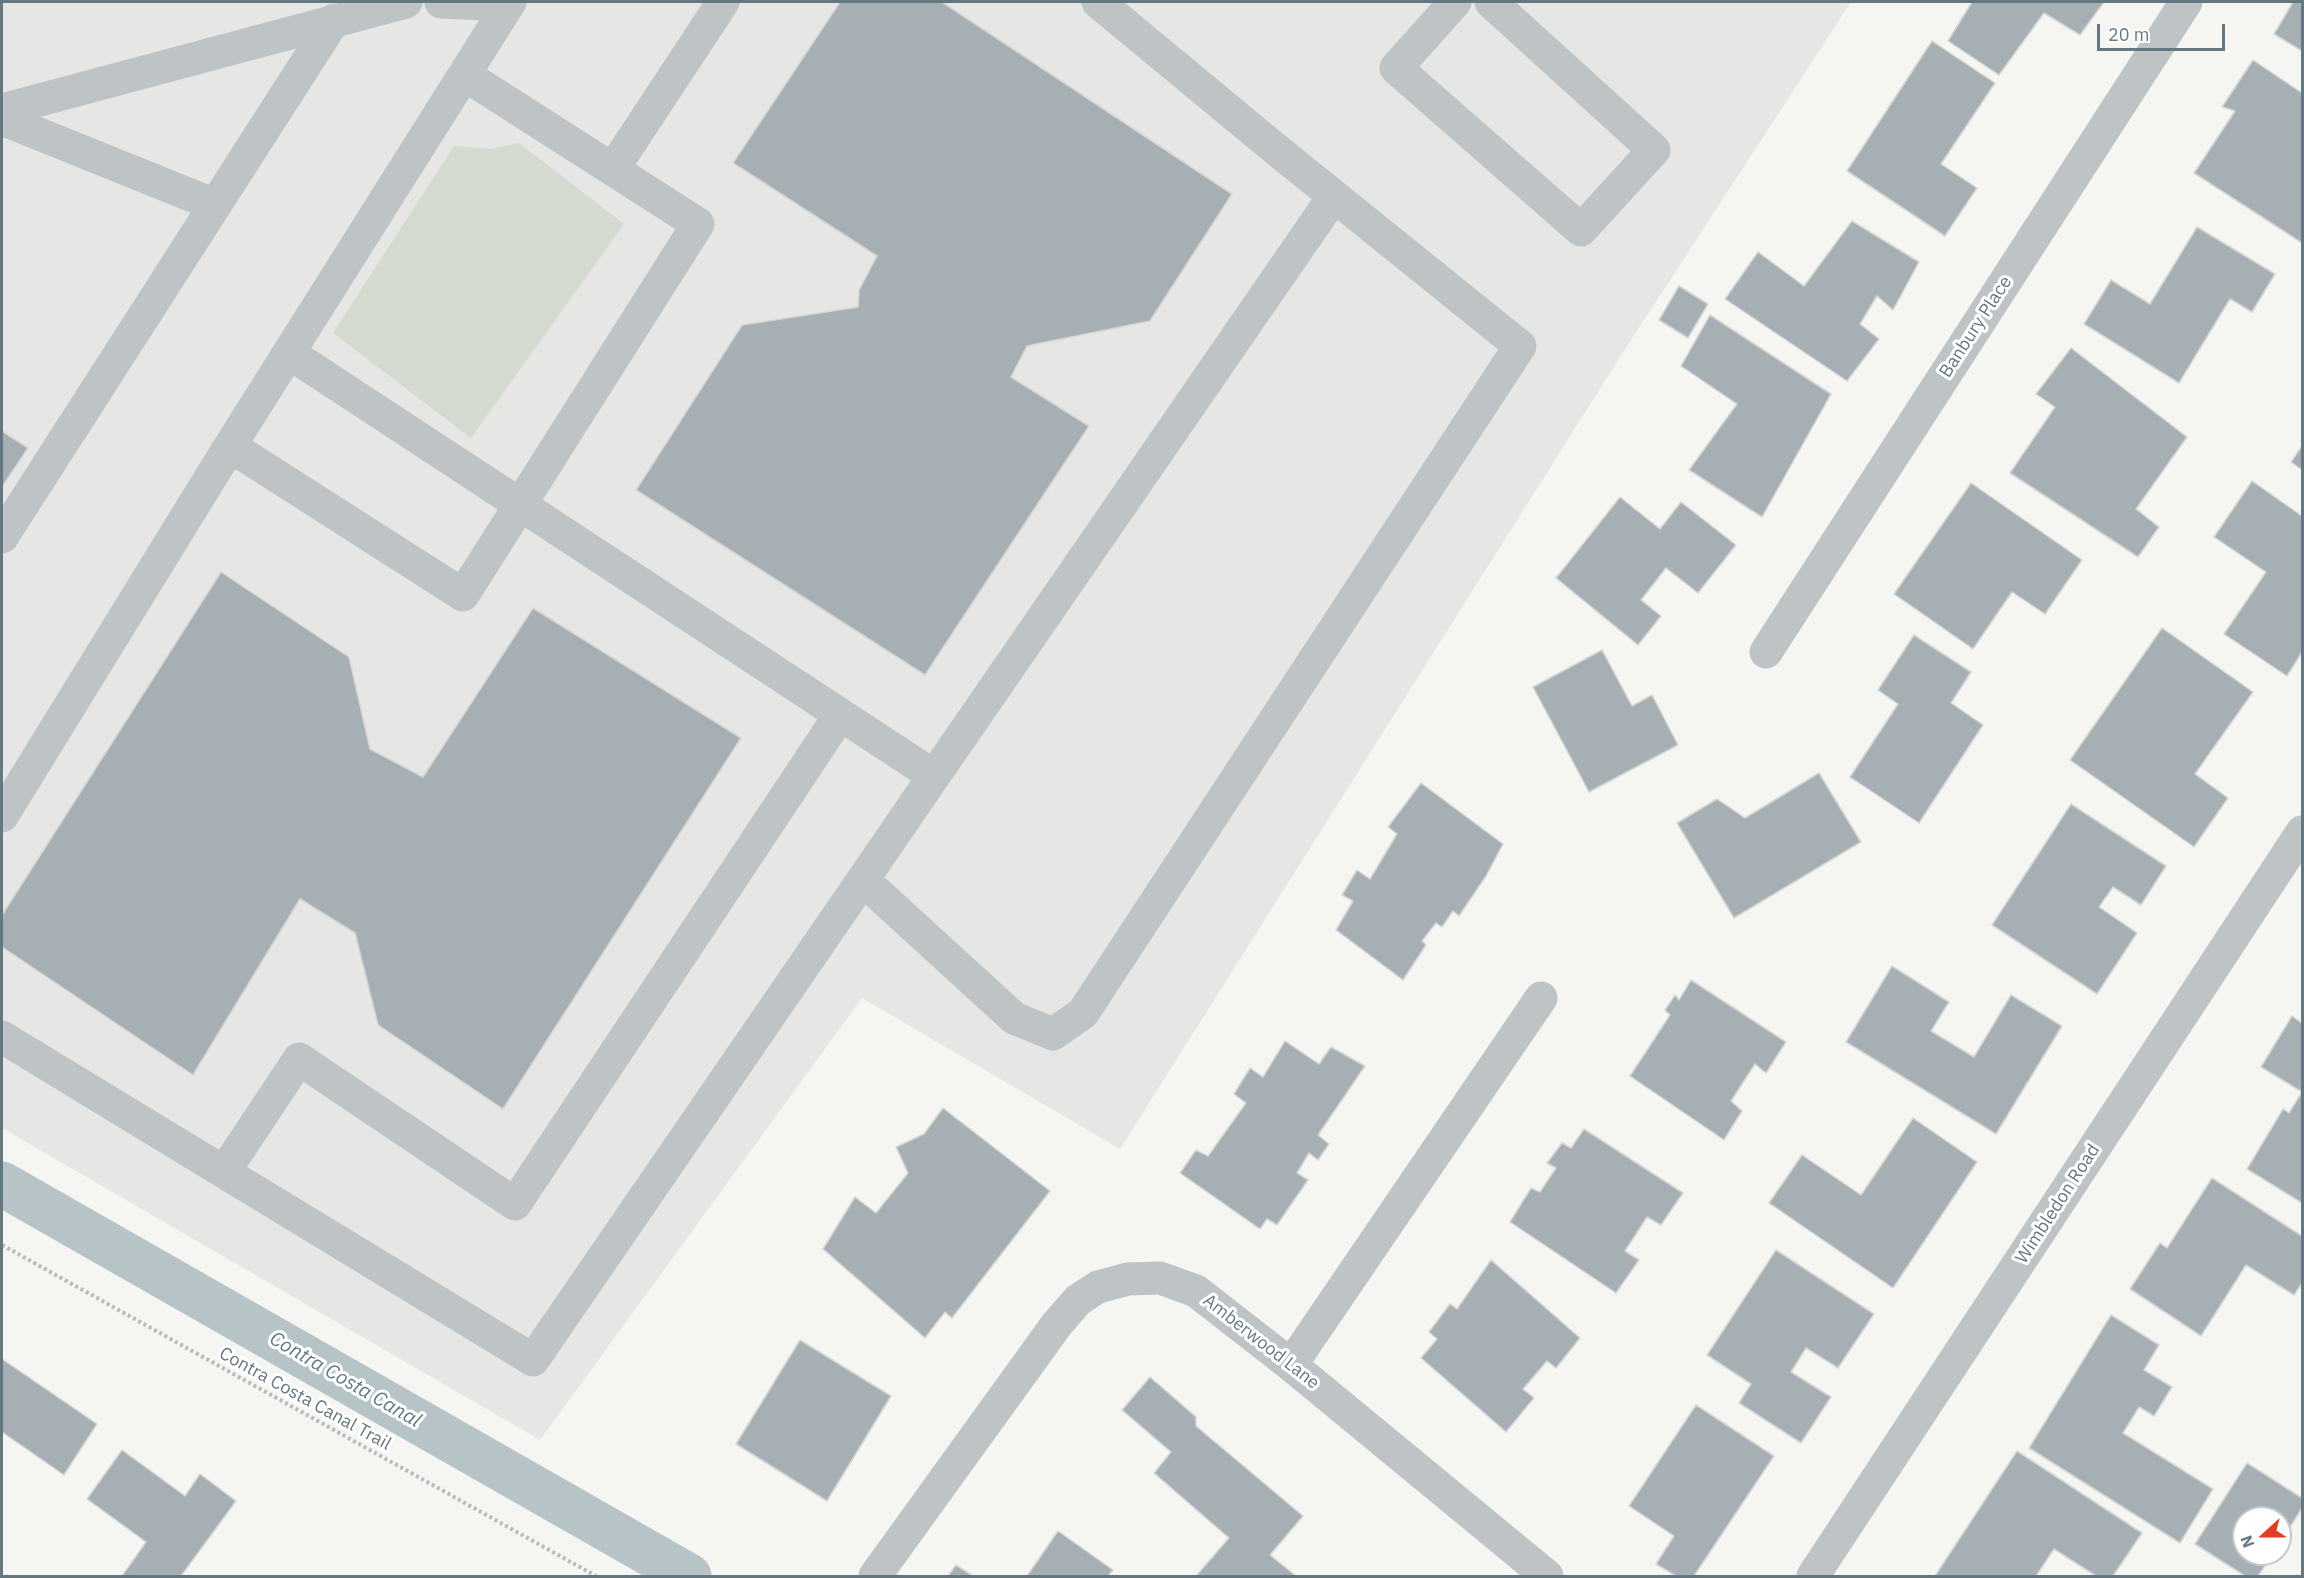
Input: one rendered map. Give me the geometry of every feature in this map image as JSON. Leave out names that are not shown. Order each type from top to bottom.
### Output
[{"type":"street","points":[[2,110],[406,2]]},
{"type":"street","points":[[441,2],[509,3]]},
{"type":"street","points":[[613,170],[723,2]]},
{"type":"street","points":[[863,880],[1014,1018],[1053,1034],[1083,1013],[1520,346],[1098,2]]},
{"type":"street","points":[[1455,2],[1396,68],[1581,230],[1654,150],[1491,2]]},
{"type":"street","name":"Banbury Place","points":[[1766,652],[2186,2]]},
{"type":"street","points":[[2,816],[230,446],[509,3]]},
{"type":"street","points":[[2,537],[334,20]]},
{"type":"street","points":[[230,446],[463,595],[520,506],[698,224],[465,75]]},
{"type":"street","points":[[2,119],[215,205]]},
{"type":"street","points":[[2,1037],[533,1360],[1334,196]]},
{"type":"street","points":[[289,353],[934,776]]},
{"type":"street","points":[[224,1172],[299,1059],[515,1204],[840,715]]},
{"type":"street","name":"Wimbledon Road","points":[[1813,1576],[2302,832]]},
{"type":"street","points":[[1292,1365],[1541,998]]},
{"type":"street","name":"Amberwood Lane","points":[[875,1576],[1057,1324],[1078,1300],[1098,1287],[1128,1279],[1160,1278],[1196,1291],[1292,1365],[1547,1576]]},
{"type":"path","name":"Contra Costa Canal Trail","points":[[2,1245],[596,1576]]},
{"type":"shaded area","points":[[2,2],[1851,2],[1620,357],[1120,1149],[862,998],[540,1440],[2,1128]]},
{"type":"shaded area","points":[[519,143],[624,224],[471,438],[333,333],[454,146],[490,149]]},
{"type":"building","points":[[840,2],[942,2],[1232,194],[1150,321],[1027,346],[1011,377],[1089,426],[925,675],[636,490],[742,325],[858,307],[859,290],[877,256],[733,163]]},
{"type":"building","points":[[1972,2],[2104,2],[2080,35],[2044,13],[1999,75],[1948,41]]},
{"type":"building","points":[[2293,2],[2302,2],[2302,51],[2274,34]]},
{"type":"building","points":[[1932,41],[1995,83],[1941,164],[1977,188],[1945,236],[1847,171]]},
{"type":"building","points":[[2253,60],[2302,93],[2302,243],[2194,173],[2235,111],[2222,107]]},
{"type":"building","points":[[1852,221],[1919,262],[1893,310],[1877,296],[1860,324],[1879,339],[1847,381],[1725,299],[1758,252],[1804,286]]},
{"type":"building","points":[[2197,227],[2275,274],[2252,312],[2230,299],[2179,383],[2084,324],[2111,280],[2150,304]]},
{"type":"building","points":[[1679,286],[1708,304],[1688,338],[1659,320]]},
{"type":"building","points":[[1710,315],[1831,394],[1762,517],[1689,470],[1737,404],[1681,366]]},
{"type":"building","points":[[2071,348],[2187,437],[2136,509],[2159,527],[2138,557],[2010,473],[2055,407],[2036,394]]},
{"type":"building","points":[[2,431],[28,448],[2,487]]},
{"type":"building","points":[[2302,446],[2302,470],[2291,462]]},
{"type":"building","points":[[2252,481],[2302,516],[2302,652],[2287,676],[2224,634],[2266,572],[2214,537]]},
{"type":"building","points":[[1971,483],[2082,560],[2045,614],[2012,592],[1973,649],[1894,594]]},
{"type":"building","points":[[1620,497],[1660,529],[1681,502],[1736,545],[1698,593],[1666,568],[1641,600],[1661,616],[1638,645],[1556,578]]},
{"type":"building","points":[[221,572],[349,657],[370,749],[423,777],[533,608],[741,738],[503,1109],[378,1025],[355,933],[300,899],[193,1075],[2,947],[2,915]]},
{"type":"building","points":[[2162,628],[2253,692],[2195,774],[2228,798],[2194,847],[2070,760]]},
{"type":"building","points":[[1914,635],[1971,672],[1951,703],[1983,725],[1919,823],[1850,777],[1898,704],[1878,690]]},
{"type":"building","points":[[1602,650],[1632,706],[1652,695],[1678,745],[1589,792],[1533,687]]},
{"type":"building","points":[[1819,773],[1861,842],[1734,918],[1677,823],[1717,799],[1745,818]]},
{"type":"building","points":[[1421,783],[1503,844],[1486,876],[1459,916],[1453,911],[1442,927],[1436,923],[1422,941],[1426,945],[1403,980],[1336,930],[1353,901],[1342,895],[1357,870],[1370,879],[1397,834],[1388,827]]},
{"type":"building","points":[[2071,804],[2166,866],[2141,905],[2113,887],[2099,907],[2137,933],[2097,994],[1992,925]]},
{"type":"building","points":[[1892,966],[1949,1002],[1931,1031],[1974,1057],[2011,995],[2062,1026],[1996,1134],[1846,1042]]},
{"type":"building","points":[[1691,980],[1786,1042],[1766,1073],[1755,1064],[1731,1101],[1742,1111],[1724,1140],[1630,1076],[1670,1015],[1665,1010],[1675,995],[1679,1000]]},
{"type":"building","points":[[2292,1016],[2302,1023],[2302,1092],[2261,1067]]},
{"type":"building","points":[[1285,1041],[1319,1064],[1331,1047],[1365,1066],[1318,1135],[1329,1144],[1318,1160],[1309,1153],[1297,1173],[1308,1180],[1277,1225],[1267,1219],[1260,1229],[1180,1173],[1196,1150],[1208,1156],[1246,1103],[1234,1094],[1250,1068],[1263,1077]]},
{"type":"building","points":[[2302,1092],[2302,1203],[2247,1169],[2283,1109],[2289,1113]]},
{"type":"building","points":[[943,1108],[1050,1191],[952,1318],[945,1312],[925,1338],[823,1249],[855,1197],[876,1213],[908,1173],[896,1147],[924,1134]]},
{"type":"building","points":[[1913,1118],[1977,1162],[1893,1288],[1769,1203],[1802,1155],[1861,1195]]},
{"type":"building","points":[[1584,1129],[1683,1193],[1661,1225],[1647,1217],[1625,1251],[1639,1260],[1616,1293],[1510,1222],[1531,1188],[1540,1192],[1556,1168],[1547,1163],[1562,1143],[1571,1148]]},
{"type":"building","points":[[2212,1178],[2302,1236],[2302,1283],[2294,1295],[2246,1265],[2201,1336],[2130,1289],[2160,1243],[2167,1248]]},
{"type":"building","points":[[1776,1250],[1874,1314],[1838,1368],[1806,1348],[1791,1372],[1831,1397],[1801,1443],[1739,1403],[1751,1384],[1707,1355]]},
{"type":"building","points":[[1491,1260],[1580,1338],[1556,1368],[1547,1361],[1523,1389],[1534,1398],[1506,1432],[1421,1358],[1437,1339],[1429,1332],[1450,1304],[1457,1309]]},
{"type":"building","points":[[2111,1315],[2159,1345],[2144,1370],[2172,1387],[2154,1416],[2139,1407],[2123,1433],[2213,1489],[2180,1543],[2029,1448]]},
{"type":"building","points":[[800,1340],[891,1396],[827,1501],[736,1444]]},
{"type":"building","points":[[2,1359],[97,1424],[64,1475],[2,1432]]},
{"type":"building","points":[[1150,1377],[1196,1417],[1196,1426],[1303,1516],[1270,1555],[1296,1576],[1196,1576],[1229,1538],[1154,1473],[1171,1452],[1122,1410]]},
{"type":"building","points":[[1696,1405],[1774,1456],[1694,1576],[1676,1576],[1656,1564],[1674,1536],[1629,1506]]},
{"type":"building","points":[[122,1450],[185,1496],[200,1474],[236,1501],[181,1576],[122,1576],[146,1542],[87,1499]]},
{"type":"building","points":[[2017,1451],[2142,1533],[2113,1576],[2096,1576],[2054,1549],[2036,1576],[1935,1576]]},
{"type":"building","points":[[2247,1463],[2302,1498],[2302,1508],[2292,1524],[2292,1506],[2232,1506],[2232,1566],[2265,1566],[2258,1576],[2245,1576],[2195,1544]]},
{"type":"building","points":[[1058,1531],[1113,1570],[1108,1576],[1027,1576]]},
{"type":"building","points":[[956,1565],[973,1576],[948,1576]]},
{"type":"waterway","name":"Contra Costa Canal","points":[[2,1184],[689,1576]]}]
